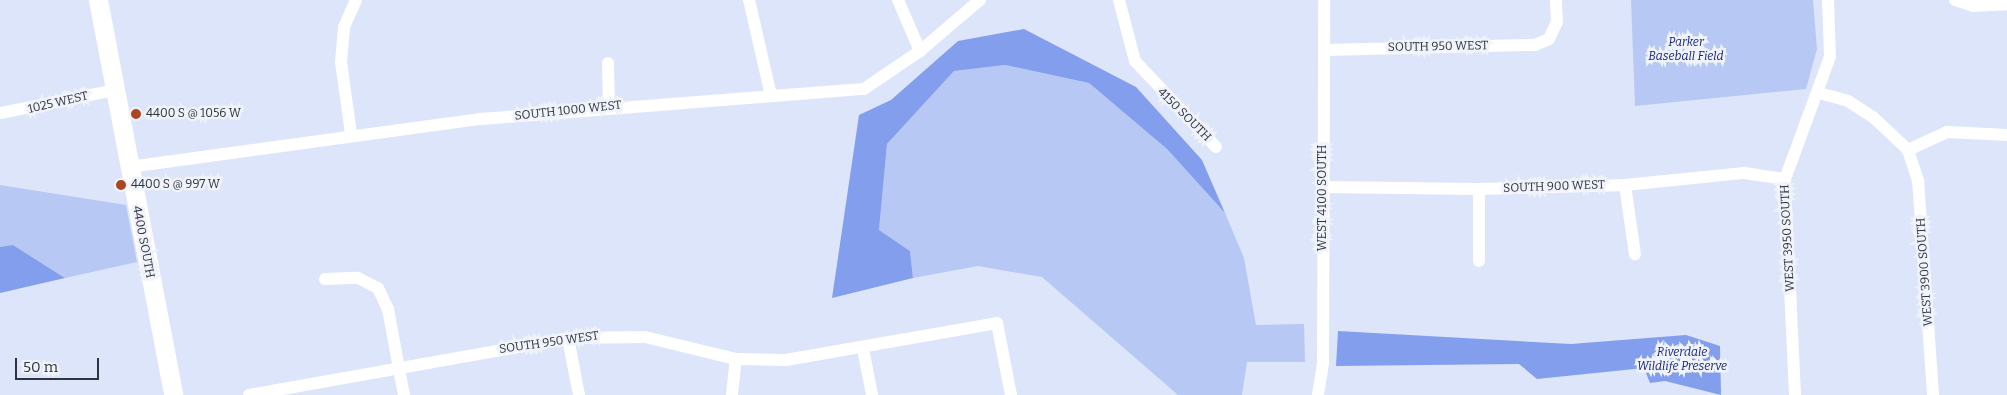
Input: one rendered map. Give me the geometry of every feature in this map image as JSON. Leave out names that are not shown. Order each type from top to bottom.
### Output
[{"type":"street","name":"4400 SOUTH","points":[[98,0],[173,395]]},
{"type":"street","points":[[352,134],[341,62],[344,28],[356,0]]},
{"type":"street","points":[[749,0],[771,95]]},
{"type":"street","points":[[898,0],[920,51]]},
{"type":"street","name":"SOUTH 1000 WEST","points":[[129,167],[352,134],[609,106],[864,89],[920,51],[980,0]]},
{"type":"street","name":"4150 SOUTH","points":[[1119,0],[1135,61],[1168,101],[1216,147]]},
{"type":"street","name":"WEST 4100 SOUTH","points":[[1318,395],[1322,362],[1324,0]]},
{"type":"street","name":"SOUTH 950 WEST","points":[[1325,50],[1535,45],[1549,39],[1557,22],[1556,0]]},
{"type":"street","name":"WEST 3950 SOUTH","points":[[1795,395],[1785,179],[1819,93],[1830,57],[1828,0]]},
{"type":"street","points":[[1955,0],[1973,6],[2007,4]]},
{"type":"street","points":[[608,63],[609,106]]},
{"type":"street","name":"1025 WEST","points":[[0,113],[115,90]]},
{"type":"street","points":[[1819,93],[1848,101],[1873,117],[1908,150],[1947,132],[2007,135]]},
{"type":"street","name":"WEST 3900 SOUTH","points":[[1908,150],[1918,180],[1933,395]]},
{"type":"street","name":"SOUTH 900 WEST","points":[[1322,187],[1479,189],[1625,185],[1744,173],[1785,179]]},
{"type":"street","points":[[1625,185],[1635,254]]},
{"type":"street","points":[[1479,189],[1479,261]]},
{"type":"street","points":[[325,279],[358,278],[378,288],[388,310],[404,395]]},
{"type":"street","name":"SOUTH 950 WEST","points":[[249,395],[568,338],[645,338],[736,359],[786,360],[863,349],[997,323],[1010,395]]},
{"type":"street","points":[[568,338],[579,395]]},
{"type":"street","points":[[863,349],[872,395]]},
{"type":"street","points":[[732,395],[736,359]]},
{"type":"green space","name":"Parker Baseball Field","points":[[1631,0],[1813,0],[1817,49],[1806,89],[1635,106]]},
{"type":"green space","points":[[1024,29],[1136,87],[1202,160],[1225,213],[1167,149],[1089,83],[1005,65],[954,71],[887,144],[879,230],[910,251],[913,278],[832,298],[859,115],[891,100],[958,41]]},
{"type":"green space","points":[[1005,65],[1089,83],[1167,149],[1225,213],[1244,258],[1256,325],[1304,324],[1305,362],[1247,362],[1242,395],[1178,395],[1042,277],[978,266],[913,278],[910,251],[879,230],[887,144],[954,71]]},
{"type":"green space","points":[[0,185],[126,205],[137,262],[65,278],[13,245],[0,247]]},
{"type":"green space","points":[[13,245],[65,278],[0,293],[0,247]]},
{"type":"green space","name":"Riverdale Wildlife Preserve","points":[[1338,331],[1571,344],[1686,335],[1720,346],[1721,395],[1665,381],[1650,383],[1644,368],[1537,379],[1519,364],[1336,366]]},
{"type":"place","name":"4400 S @ 1056 W","points":[[136,114]]},
{"type":"place","name":"4400 S @ 997 W","points":[[121,185]]}]
